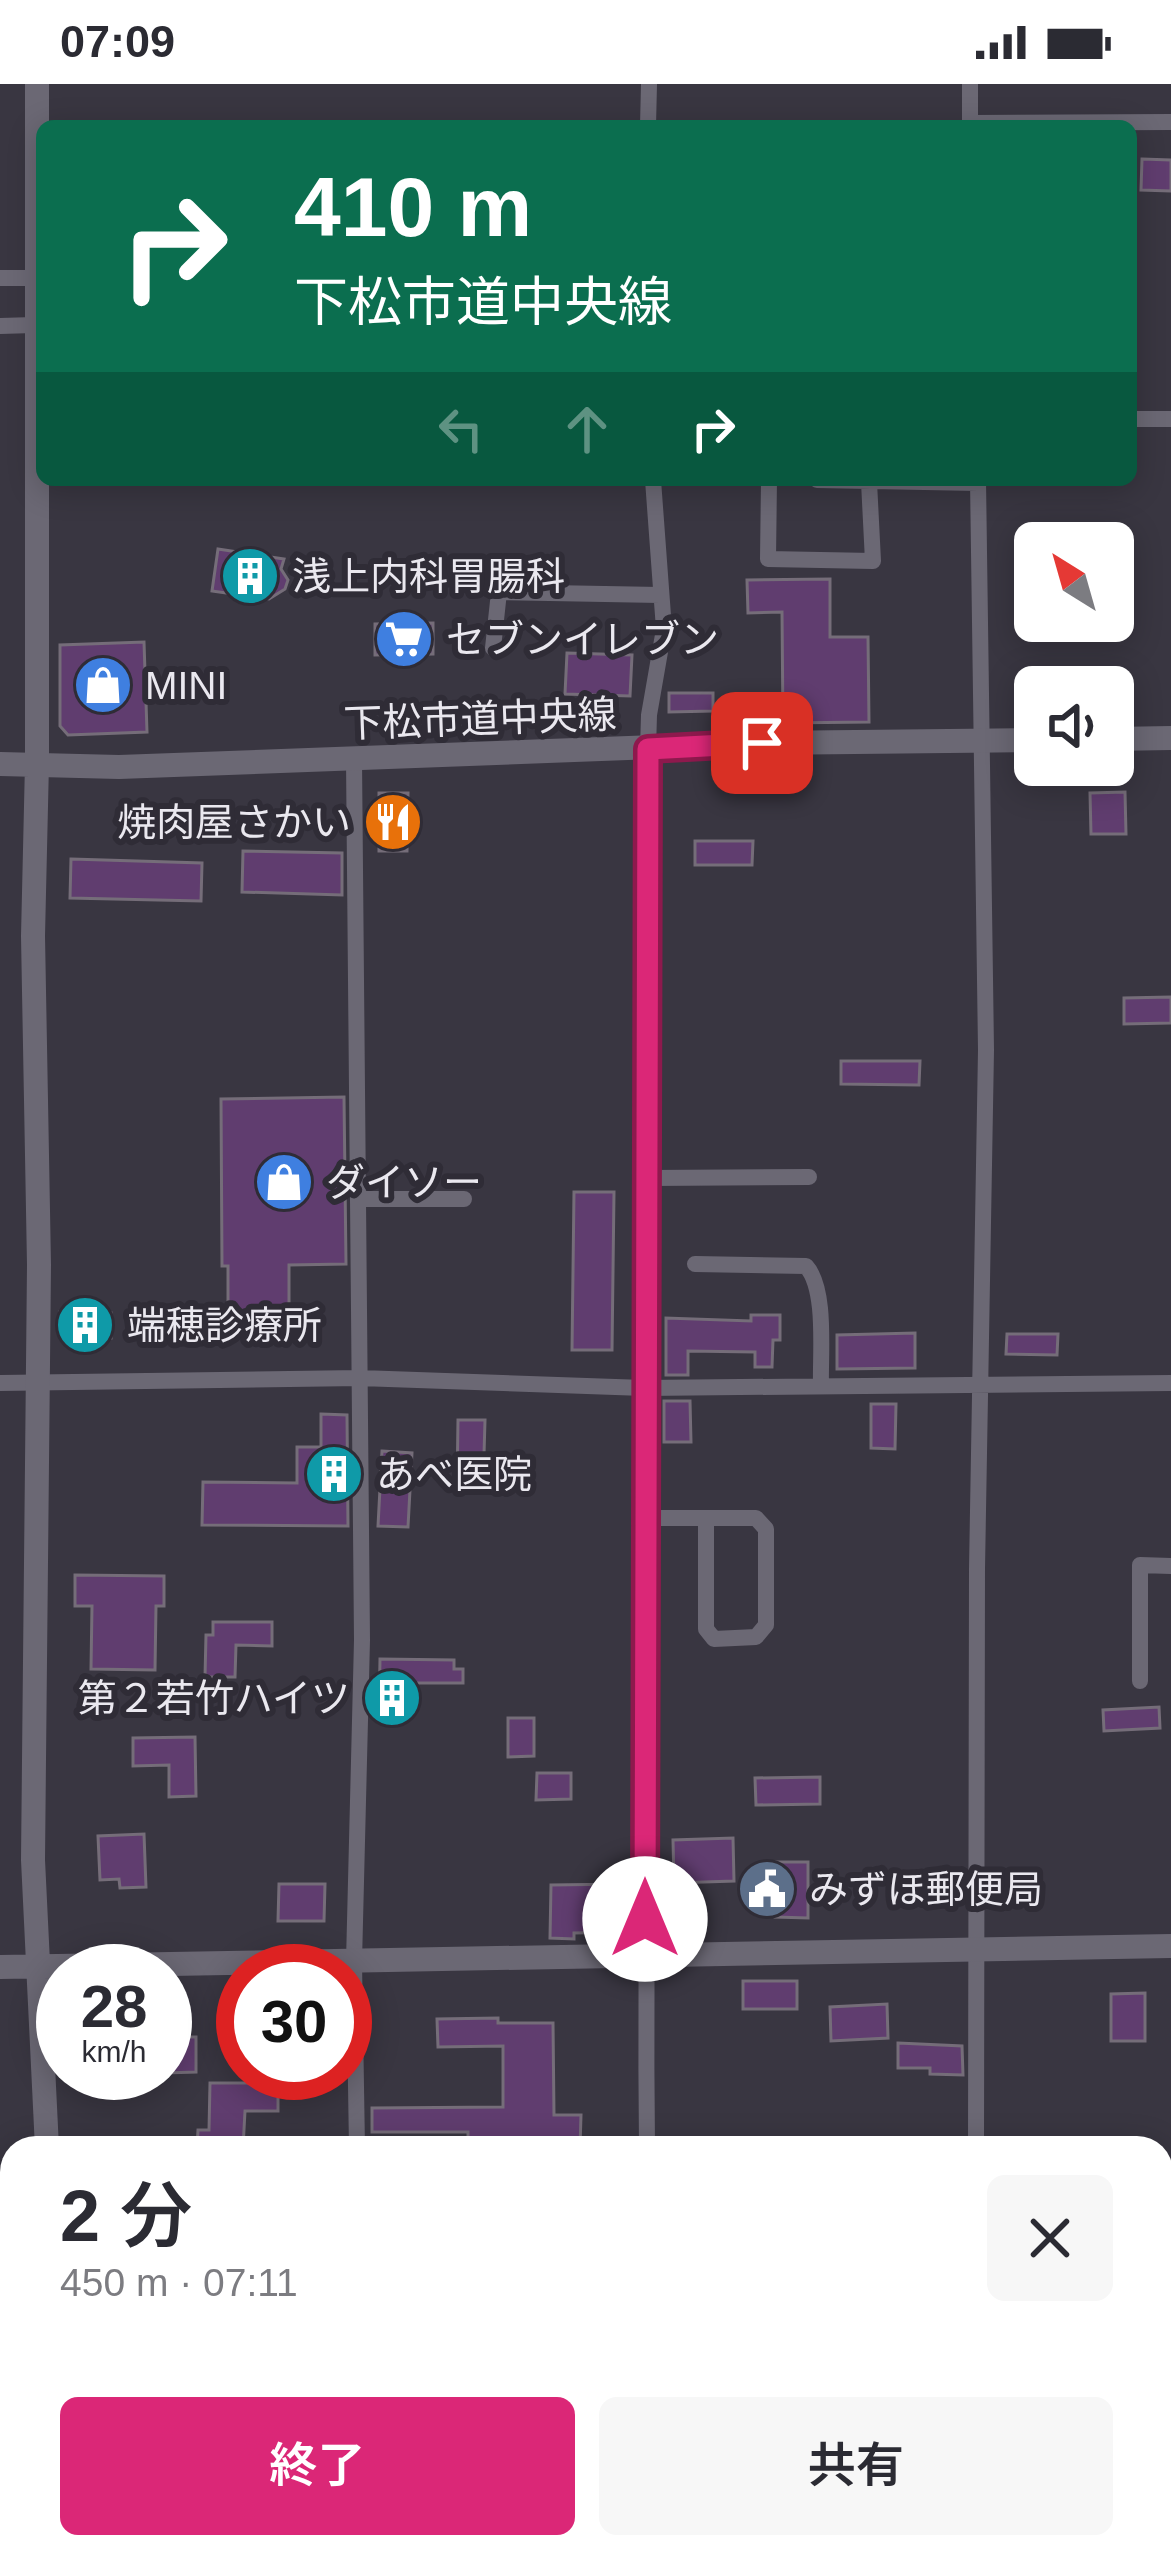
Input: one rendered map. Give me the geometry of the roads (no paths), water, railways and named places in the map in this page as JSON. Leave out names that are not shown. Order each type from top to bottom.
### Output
[{"type":"street","points":[[36,120],[37,84]]},
{"type":"street","points":[[648,120],[649,84]]},
{"type":"street","points":[[970,84],[970,120]]},
{"type":"street","points":[[1137,122],[1171,122]]},
{"type":"street","points":[[36,149],[37,1944]]},
{"type":"street","points":[[0,278],[34,278]]},
{"type":"street","points":[[0,326],[34,325]]},
{"type":"street","points":[[1137,419],[1171,418]]},
{"type":"street","points":[[647,2136],[648,749],[664,629],[652,486]]},
{"type":"street","points":[[769,486],[767,559],[873,561],[869,486]]},
{"type":"street","points":[[976,2136],[979,1385],[986,1051],[978,486]]},
{"type":"street","points":[[494,648],[499,592],[660,595]]},
{"type":"street","points":[[1134,739],[1171,738]]},
{"type":"street","name":"下松市道中央線","points":[[0,764],[119,767],[1014,740]]},
{"type":"street","points":[[354,759],[362,1640],[354,1944]]},
{"type":"street","points":[[650,1178],[808,1177]]},
{"type":"street","points":[[360,1199],[464,1198]]},
{"type":"street","points":[[695,1264],[806,1266],[814,1275],[820,1302],[821,1386]]},
{"type":"street","points":[[0,1383],[360,1378],[644,1388],[1171,1383]]},
{"type":"street","points":[[645,1518],[706,1518],[756,1518],[766,1529],[766,1625],[756,1637],[714,1640],[706,1629],[706,1518]]},
{"type":"street","points":[[1139,1681],[1140,1565],[1171,1566]]},
{"type":"street","points":[[372,1962],[1171,1946]]},
{"type":"street","points":[[0,1967],[36,1966]]},
{"type":"street","points":[[44,2100],[45,2136]]},
{"type":"street","points":[[354,2100],[356,2136]]},
{"type":"place","name":"浅上内科胃腸科","points":[[250,576]]},
{"type":"place","name":"セブンイレブン","points":[[404,639]]},
{"type":"place","name":"MINI","points":[[103,685]]},
{"type":"place","name":"焼肉屋さかい","points":[[393,822]]},
{"type":"place","name":"ダイソー","points":[[284,1182]]},
{"type":"place","name":"端穂診療所","points":[[85,1325]]},
{"type":"place","name":"あべ医院","points":[[334,1474]]},
{"type":"place","name":"第２若竹ハイツ","points":[[392,1698]]},
{"type":"place","name":"みずほ郵便局","points":[[767,1889]]}]
